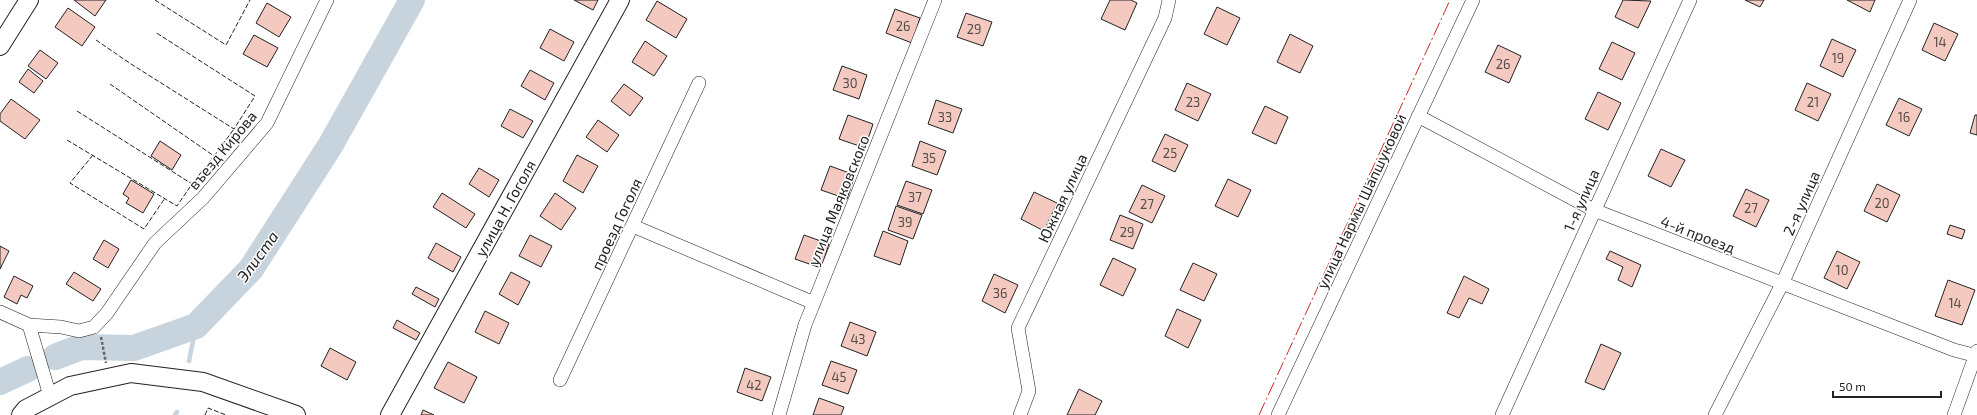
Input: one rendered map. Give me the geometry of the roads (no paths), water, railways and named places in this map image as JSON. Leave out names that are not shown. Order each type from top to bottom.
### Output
[{"type":"street","points":[[0,46],[29,0]]},
{"type":"street","name":"въезд Кирова","points":[[29,326],[61,327],[79,331],[94,327],[107,313],[155,243],[204,198],[267,123],[327,0]]},
{"type":"street","name":"улица Н. Гоголя","points":[[390,415],[620,0]]},
{"type":"street","name":"улица Маяковского","points":[[779,415],[805,325],[935,0]]},
{"type":"street","name":"Южная улица","points":[[1020,415],[1029,391],[1018,328],[1165,18],[1169,0]]},
{"type":"street","name":"улица Нармы Шапшуковой","points":[[1278,415],[1473,0]]},
{"type":"street","name":"1-я улица","points":[[1502,415],[1690,0]]},
{"type":"street","name":"2-я улица","points":[[1715,415],[1782,284],[1910,0]]},
{"type":"street","name":"проезд Гоголя","points":[[560,380],[700,83]]},
{"type":"street","name":"4-й проезд","points":[[1418,116],[1594,210],[1954,350],[1976,354]]},
{"type":"street","points":[[633,226],[814,303]]},
{"type":"street","points":[[0,312],[29,326],[50,396]]},
{"type":"street","points":[[1954,415],[1976,354]]},
{"type":"street","points":[[21,415],[26,409],[70,386],[131,373],[203,382],[296,415]]},
{"type":"waterway","name":"Элиста","points":[[55,357],[81,347],[134,348],[196,326],[251,269],[330,146],[412,0]]},
{"type":"waterway","points":[[189,361],[196,326]]},
{"type":"waterway","name":"Элиста","points":[[28,369],[55,357]]},
{"type":"waterway","name":"Элиста","points":[[0,382],[28,369]]}]
